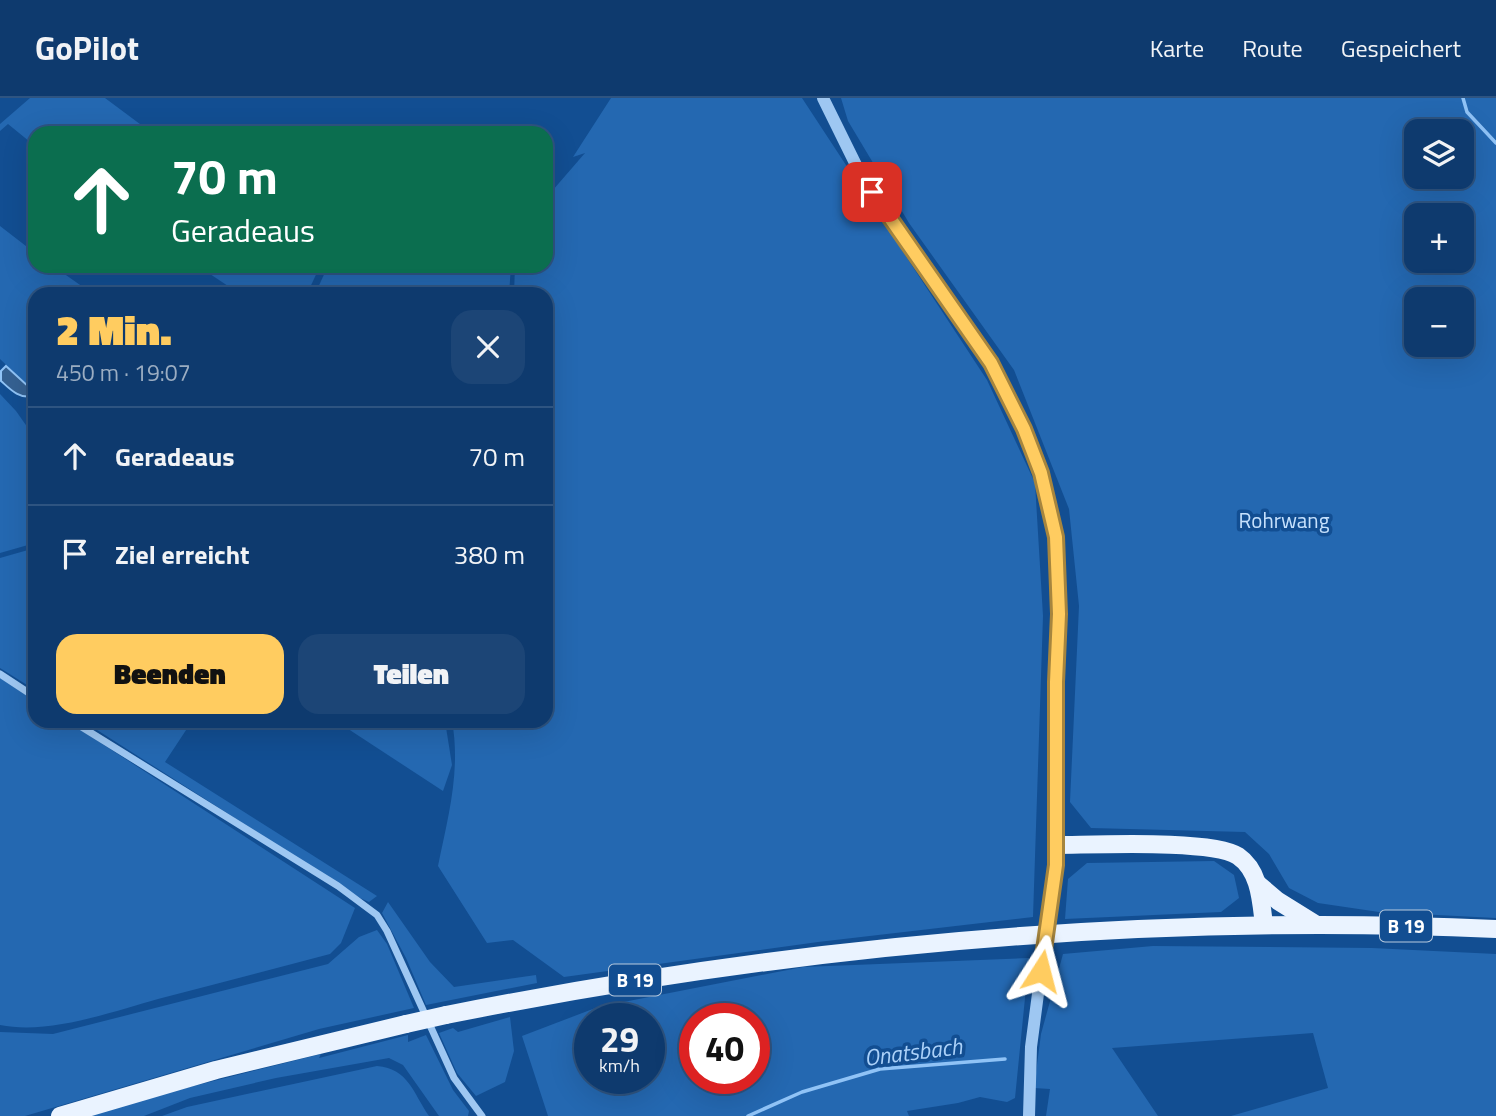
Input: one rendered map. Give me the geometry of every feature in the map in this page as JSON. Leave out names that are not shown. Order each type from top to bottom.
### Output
[{"type":"main road","points":[[1056,845],[1218,848],[1238,856],[1258,884],[1278,901],[1316,925]]},
{"type":"main road","points":[[1258,884],[1264,925]]},
{"type":"main road","name":"B 19","points":[[60,1116],[216,1070],[406,1024],[622,982],[825,953],[1032,934],[1264,925],[1496,929]]},
{"type":"street","points":[[823,98],[865,180],[991,363],[1024,429],[1041,473],[1056,537],[1059,614],[1056,682],[1056,845],[1053,893],[1031,1047],[1029,1116]]},
{"type":"street","points":[[0,674],[28,692]]},
{"type":"street","points":[[83,728],[338,886],[377,915],[399,955],[454,1078],[482,1116]]},
{"type":"green space","points":[[30,98],[105,98],[143,126],[28,126],[28,140],[8,124],[0,131],[0,124]]},
{"type":"green space","points":[[611,98],[802,98],[987,380],[1035,483],[1043,616],[1033,917],[818,942],[564,977],[513,940],[487,943],[438,866],[454,776],[453,728],[553,728],[553,287],[514,287],[515,273],[553,273],[553,190],[585,153],[573,157]]},
{"type":"green space","name":"Rohrwang","points":[[841,98],[1496,98],[1496,918],[1379,912],[1318,903],[1289,888],[1269,854],[1245,832],[1091,828],[1070,802],[1079,606],[1069,509],[1014,370],[909,223],[848,121]]},
{"type":"green space","points":[[0,226],[28,248],[28,273],[63,273],[83,287],[28,287],[28,386],[0,359]]},
{"type":"green space","points":[[208,273],[317,273],[310,287],[230,287]]},
{"type":"green space","points":[[325,273],[510,273],[510,287],[318,287]]},
{"type":"green space","points":[[0,394],[28,428],[28,545],[0,553]]},
{"type":"green space","points":[[28,550],[28,686],[0,668],[0,558]]},
{"type":"green space","points":[[0,678],[28,696],[28,728],[78,728],[355,908],[341,943],[330,954],[80,1021],[39,1027],[0,1025]]},
{"type":"green space","points":[[94,728],[187,728],[165,762],[377,896],[369,902]]},
{"type":"green space","points":[[347,728],[446,728],[452,765],[443,791]]},
{"type":"green space","points":[[1214,861],[1234,875],[1239,898],[1221,912],[1065,919],[1068,879],[1087,863]]},
{"type":"green space","points":[[388,902],[430,962],[454,987],[536,975],[537,983],[426,1005],[406,958],[382,913]]},
{"type":"green space","points":[[377,930],[387,944],[414,1008],[319,1029],[25,1116],[0,1116],[0,1032],[53,1034],[328,964],[359,937]]},
{"type":"green space","points":[[1153,946],[1372,948],[1496,954],[1496,1116],[1231,1116],[1328,1088],[1313,1033],[1112,1048],[1158,1116],[1046,1116],[1050,1089],[1034,1088],[1041,1034],[1063,954]]},
{"type":"green space","points":[[1029,958],[1015,1098],[1007,1102],[980,1097],[907,1111],[909,1116],[548,1116],[522,1036],[574,1016],[574,1094],[665,1094],[665,1003],[618,1003],[803,967]]},
{"type":"green space","points":[[510,1017],[514,1051],[505,1082],[476,1096],[457,1073],[439,1033],[453,1028],[458,1032]]},
{"type":"green space","points":[[408,1035],[408,1042],[426,1035],[453,1090],[469,1111],[468,1116],[439,1116],[403,1065],[389,1058],[276,1078],[190,1098],[144,1116],[89,1116],[162,1094]]},
{"type":"green space","points":[[377,1066],[388,1068],[403,1077],[429,1116],[162,1116],[187,1107]]},
{"type":"shaded area","points":[[6,366],[28,386],[28,397],[19,395],[1,381],[1,371]]},
{"type":"waterway","points":[[1463,98],[1467,112],[1496,143]]},
{"type":"waterway","name":"Onatsbach","points":[[748,1116],[802,1092],[880,1069],[1005,1059]]},
{"type":"route","points":[[872,192],[991,363],[1024,429],[1041,473],[1056,537],[1059,614],[1056,682],[1056,865],[1041,971]]}]
